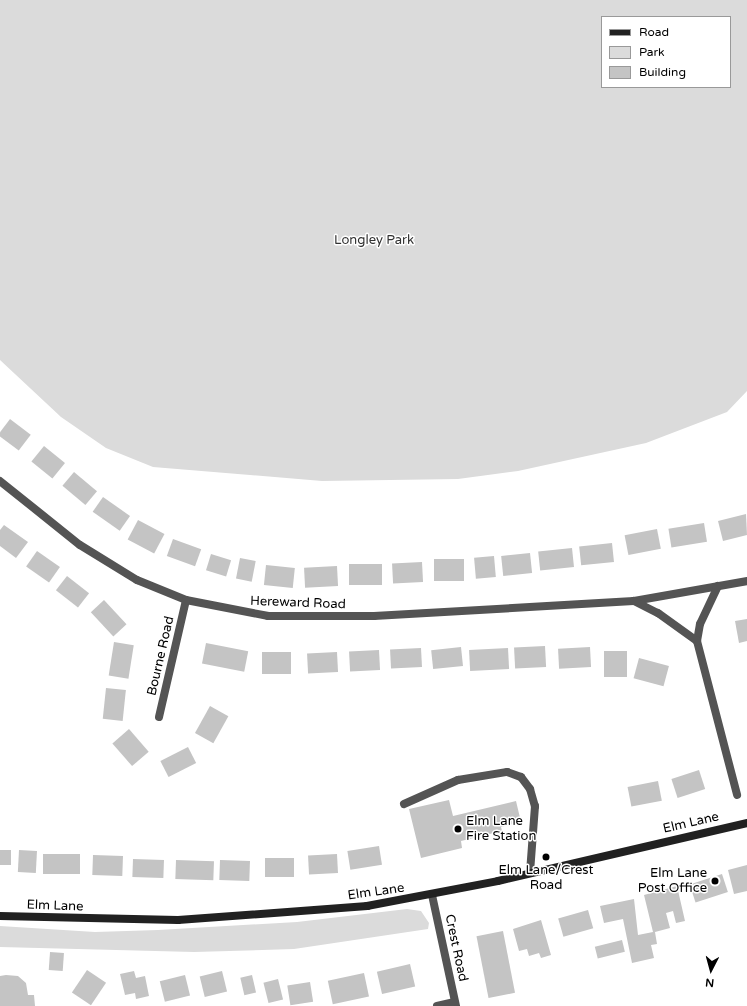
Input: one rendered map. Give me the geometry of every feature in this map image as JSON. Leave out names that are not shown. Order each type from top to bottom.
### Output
[{"type":"street","name":"Hereward Road","points":[[0,481],[110,566],[186,600],[268,616],[319,618],[634,601],[747,581]]},
{"type":"street","points":[[718,586],[700,624],[698,641],[737,794]]},
{"type":"street","name":"Bourne Road","points":[[158,717],[186,600]]},
{"type":"street","name":"Hereward Road","points":[[634,601],[658,613],[698,641]]},
{"type":"street","points":[[404,804],[458,780],[507,772],[521,777],[530,789],[535,806],[530,873]]},
{"type":"street","name":"Elm Lane","points":[[0,916],[118,920],[238,917],[367,906],[432,895],[747,823]]},
{"type":"street","name":"Crest Road","points":[[432,895],[456,1004]]},
{"type":"street","points":[[437,1006],[456,1004]]},
{"type":"green space","name":"Longley Park","points":[[0,0],[747,0],[747,391],[727,412],[646,443],[518,471],[458,479],[322,481],[153,467],[106,448],[61,417],[0,360]]},
{"type":"green space","points":[[407,909],[421,911],[429,923],[428,929],[294,949],[194,952],[0,947],[0,926],[95,932],[158,930],[297,922]]},
{"type":"building","points":[[10,419],[31,435],[19,451],[0,437],[0,432]]},
{"type":"building","points":[[44,446],[65,463],[52,479],[31,462]]},
{"type":"building","points":[[74,472],[97,491],[85,505],[62,486]]},
{"type":"building","points":[[103,497],[130,516],[120,531],[93,512]]},
{"type":"building","points":[[746,514],[747,535],[723,541],[718,521]]},
{"type":"building","points":[[138,520],[164,534],[154,554],[128,539]]},
{"type":"building","points":[[704,523],[707,542],[671,547],[668,529]]},
{"type":"building","points":[[4,525],[28,542],[16,558],[0,546],[0,530]]},
{"type":"building","points":[[657,529],[661,549],[628,555],[625,535]]},
{"type":"building","points":[[173,539],[201,549],[195,566],[167,556]]},
{"type":"building","points":[[612,543],[614,562],[581,565],[579,546]]},
{"type":"building","points":[[572,548],[574,567],[540,570],[538,552]]},
{"type":"building","points":[[37,551],[60,567],[49,583],[26,567]]},
{"type":"building","points":[[530,553],[532,573],[503,576],[501,556]]},
{"type":"building","points":[[211,554],[231,560],[226,576],[206,570]]},
{"type":"building","points":[[494,556],[496,577],[476,579],[474,558]]},
{"type":"building","points":[[240,558],[256,561],[252,582],[236,579]]},
{"type":"building","points":[[434,559],[464,559],[464,581],[434,581]]},
{"type":"building","points":[[422,562],[423,582],[393,584],[392,564]]},
{"type":"building","points":[[349,564],[382,564],[382,585],[349,585]]},
{"type":"building","points":[[266,565],[295,568],[293,588],[264,585]]},
{"type":"building","points":[[337,566],[338,586],[305,588],[304,568]]},
{"type":"building","points":[[67,576],[89,593],[78,607],[56,590]]},
{"type":"building","points":[[104,600],[127,624],[113,636],[91,612]]},
{"type":"building","points":[[747,619],[747,641],[739,643],[735,621]]},
{"type":"building","points":[[114,642],[134,645],[128,679],[109,676]]},
{"type":"building","points":[[206,643],[248,651],[244,672],[202,664]]},
{"type":"building","points":[[545,646],[546,667],[515,669],[514,648]]},
{"type":"building","points":[[461,647],[463,666],[433,669],[431,650]]},
{"type":"building","points":[[590,647],[591,667],[559,669],[558,649]]},
{"type":"building","points":[[421,648],[422,667],[391,669],[390,650]]},
{"type":"building","points":[[508,648],[509,669],[470,671],[469,650]]},
{"type":"building","points":[[379,650],[380,670],[350,672],[349,652]]},
{"type":"building","points":[[604,651],[627,651],[627,677],[604,677]]},
{"type":"building","points":[[262,652],[291,652],[291,674],[262,674]]},
{"type":"building","points":[[337,652],[338,672],[308,674],[307,654]]},
{"type":"building","points":[[639,658],[669,666],[664,686],[634,678]]},
{"type":"building","points":[[106,688],[126,690],[123,721],[103,719]]},
{"type":"building","points":[[210,706],[228,716],[213,743],[195,733]]},
{"type":"building","points":[[129,729],[149,752],[132,766],[112,743]]},
{"type":"building","points":[[188,747],[196,763],[169,777],[160,761]]},
{"type":"building","points":[[699,770],[705,789],[678,798],[671,779]]},
{"type":"building","points":[[658,781],[662,801],[631,807],[628,787]]},
{"type":"building","name":"Elm Lane Fire Station","points":[[449,800],[453,816],[516,801],[521,822],[501,827],[502,831],[461,841],[462,848],[421,858],[409,809]]},
{"type":"building","points":[[379,846],[382,865],[350,870],[347,851]]},
{"type":"building","points":[[0,850],[11,850],[11,865],[0,865]]},
{"type":"building","points":[[19,850],[37,851],[36,873],[18,872]]},
{"type":"building","points":[[43,854],[80,854],[80,874],[43,874]]},
{"type":"building","points":[[337,854],[338,873],[309,874],[308,856]]},
{"type":"building","points":[[93,855],[123,856],[122,876],[92,875]]},
{"type":"building","points":[[265,858],[294,858],[294,877],[265,877]]},
{"type":"building","points":[[133,859],[164,860],[163,878],[132,877]]},
{"type":"building","points":[[176,860],[214,861],[213,880],[175,879]]},
{"type":"building","points":[[220,860],[250,861],[249,881],[219,880]]},
{"type":"building","points":[[747,865],[747,891],[734,894],[728,870]]},
{"type":"building","points":[[722,874],[728,892],[696,903],[690,885]]},
{"type":"building","points":[[677,886],[685,921],[676,923],[673,911],[666,913],[670,928],[655,932],[657,944],[651,945],[654,958],[632,963],[623,919],[604,923],[600,906],[634,899],[638,935],[653,932],[644,895]]},
{"type":"building","points":[[588,910],[593,928],[563,937],[558,919]]},
{"type":"building","points":[[541,920],[551,955],[541,958],[539,953],[529,956],[527,949],[519,951],[513,929]]},
{"type":"building","points":[[503,931],[515,993],[489,998],[476,936]]},
{"type":"building","points":[[622,940],[625,952],[598,958],[595,947]]},
{"type":"building","points":[[50,952],[64,953],[63,971],[49,970]]},
{"type":"building","points":[[410,964],[415,986],[382,994],[377,972]]},
{"type":"building","points":[[87,970],[106,983],[91,1005],[72,992]]},
{"type":"building","points":[[134,971],[136,978],[145,976],[149,996],[136,999],[135,993],[125,995],[120,974]]},
{"type":"building","points":[[222,971],[227,991],[205,997],[200,977]]},
{"type":"building","points":[[364,973],[369,996],[333,1004],[328,981]]},
{"type":"building","points":[[185,975],[190,995],[165,1002],[160,981]]},
{"type":"building","points":[[252,975],[256,993],[244,995],[240,978]]},
{"type":"building","points":[[0,976],[18,976],[26,983],[28,995],[34,995],[35,1006],[0,1006]]},
{"type":"building","points":[[278,979],[283,999],[269,1003],[263,983]]},
{"type":"building","points":[[310,982],[313,1002],[290,1005],[287,986]]},
{"type":"place","name":"Elm Lane Fire Station","points":[[458,829]]},
{"type":"place","name":"Elm Lane/Crest Road","points":[[546,857]]},
{"type":"place","name":"Elm Lane Post Office","points":[[715,881]]}]
